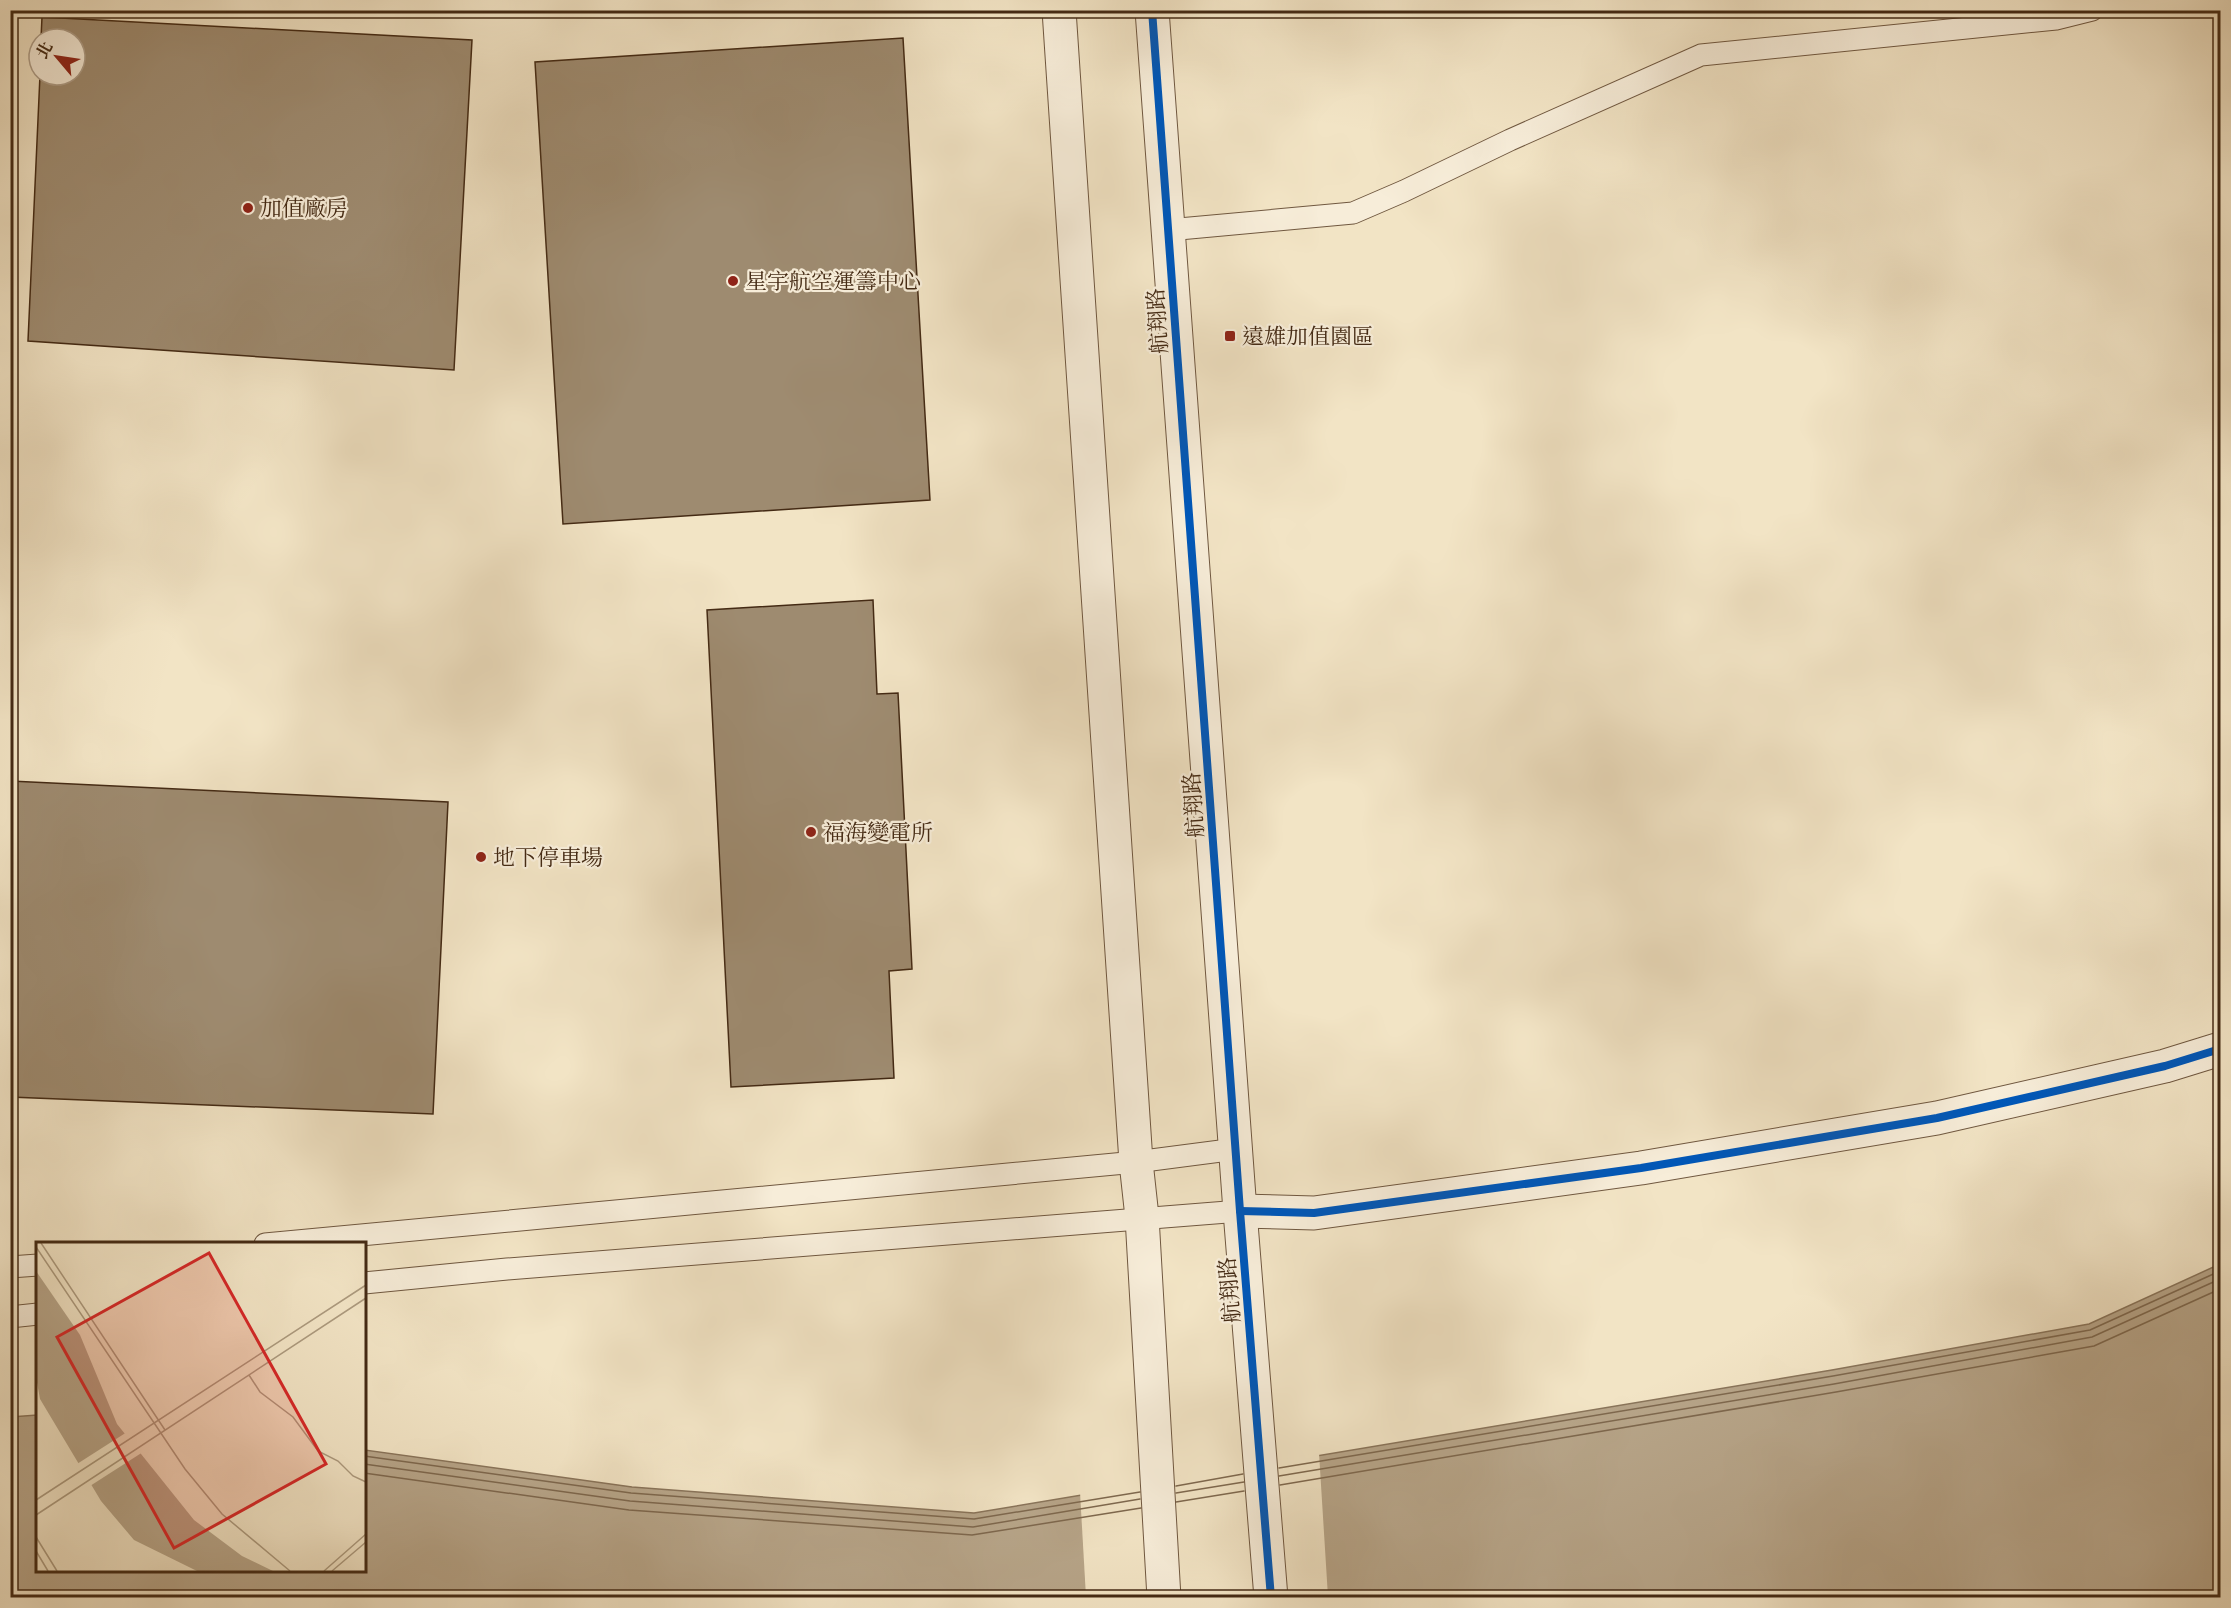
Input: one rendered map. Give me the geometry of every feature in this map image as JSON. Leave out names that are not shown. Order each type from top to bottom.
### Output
[{"type":"street","points":[[1059,10],[1136,1162],[1142,1217],[1164,1598]]},
{"type":"street","name":"航翔路","points":[[1152,10],[1240,1211],[1271,1598]]},
{"type":"street","points":[[1240,1211],[1314,1213],[1641,1168],[1937,1118],[2165,1066],[2220,1049]]},
{"type":"lane","points":[[1168,230],[1353,213],[1701,55],[2044,20],[2092,10]]},
{"type":"lane","points":[[286,1242],[1136,1162],[1236,1149]]},
{"type":"lane","points":[[366,1283],[1142,1217],[1240,1211]]},
{"type":"lane","points":[[10,1267],[36,1265]]},
{"type":"lane","points":[[10,1317],[36,1314]]},
{"type":"water","points":[[2220,1264],[2220,1597],[11,1598],[11,1417],[36,1415],[36,1572],[366,1572],[366,1450],[632,1487],[974,1513],[1832,1370],[2089,1324]]},
{"type":"pier","points":[[1319,1453],[1328,1597],[1086,1597],[1080,1492]]},
{"type":"building","name":"加值廠房","points":[[42,17],[472,40],[454,370],[28,341],[39,87],[87,87],[87,27],[42,27]]},
{"type":"building","name":"星宇航空運籌中心","points":[[903,38],[930,500],[563,524],[535,62]]},
{"type":"building","name":"福海變電所","points":[[873,600],[877,694],[898,693],[912,969],[889,971],[894,1078],[731,1087],[707,610]]},
{"type":"building","points":[[10,781],[448,802],[433,1114],[10,1097]]},
{"type":"cycle path","points":[[1152,10],[1240,1211],[1271,1598]]},
{"type":"cycle path","points":[[1240,1211],[1314,1213],[1641,1168],[1937,1118],[2165,1066],[2220,1049]]},
{"type":"place","name":"加值廠房","points":[[248,208]]},
{"type":"place","name":"星宇航空運籌中心","points":[[733,281]]},
{"type":"place","name":"遠雄加值園區","points":[[1230,336]]},
{"type":"place","name":"福海變電所","points":[[811,832]]},
{"type":"place","name":"地下停車場","points":[[481,857]]}]
